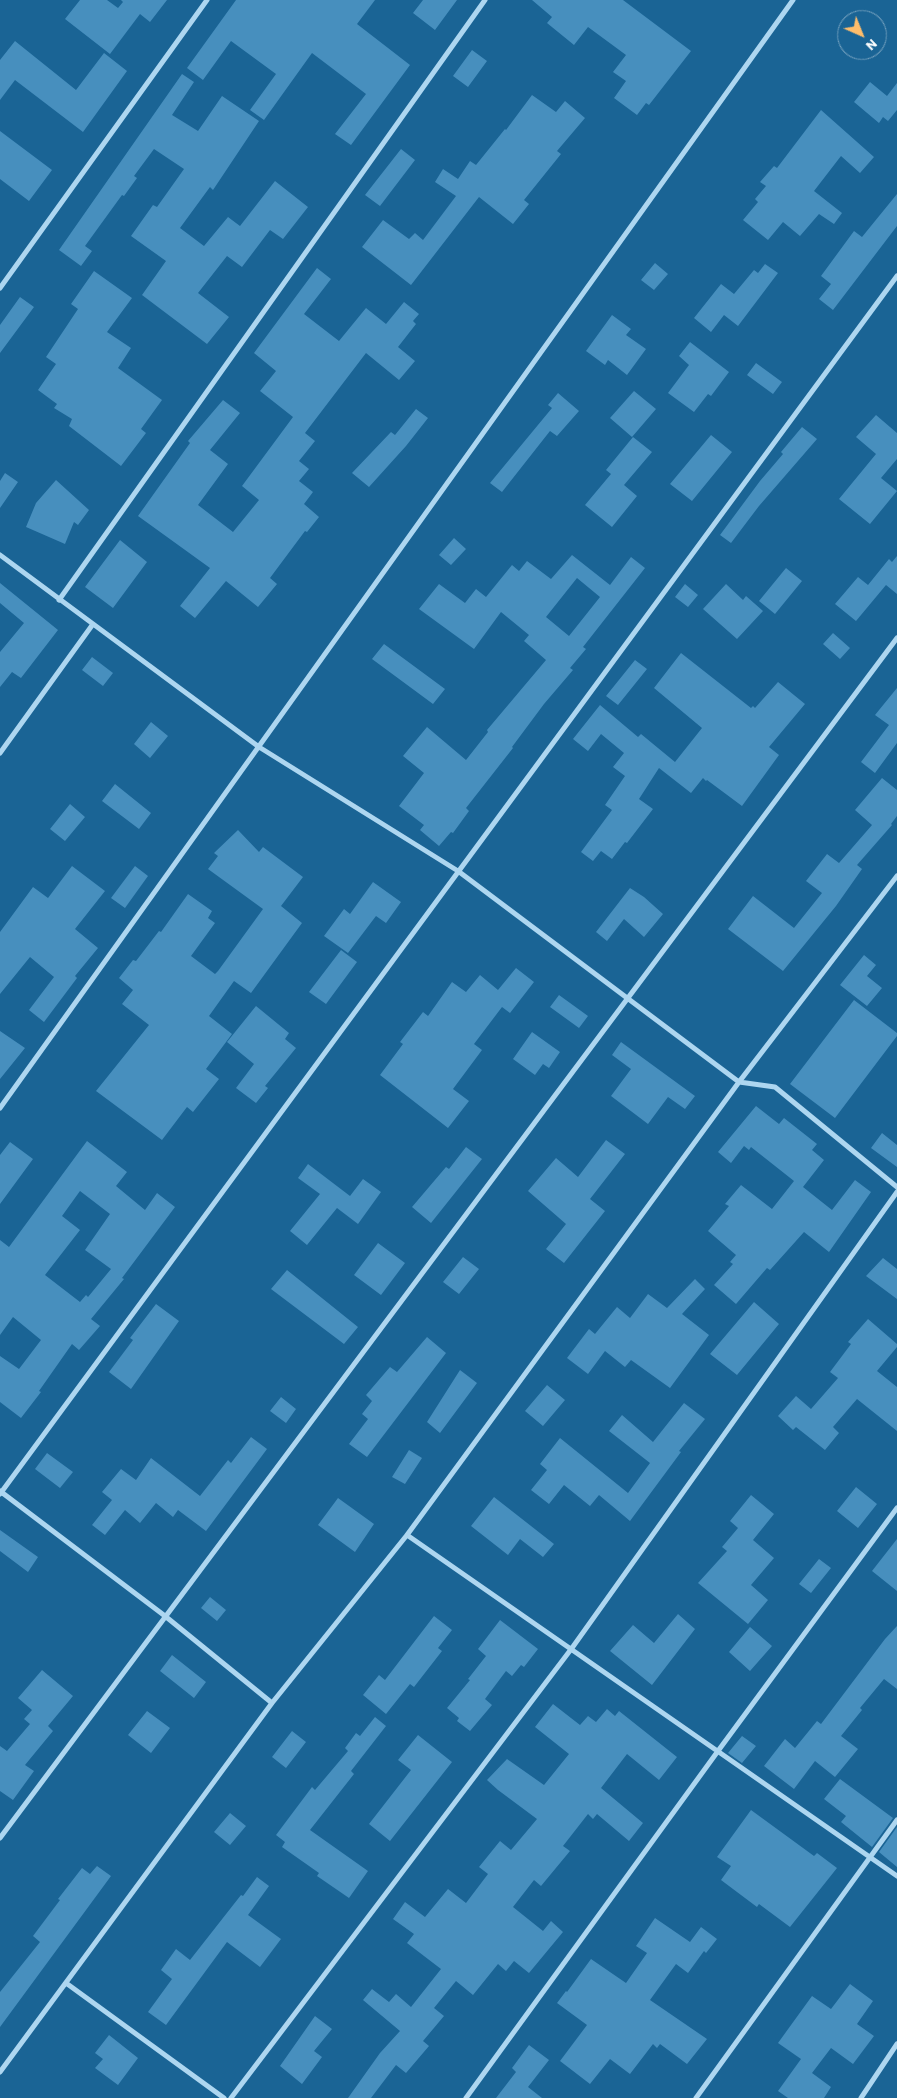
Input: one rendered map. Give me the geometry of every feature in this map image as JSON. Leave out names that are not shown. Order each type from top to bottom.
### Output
[{"type":"street","points":[[0,288],[207,0]]},
{"type":"street","points":[[59,600],[485,0]]},
{"type":"street","points":[[0,1108],[793,0]]},
{"type":"street","points":[[272,1703],[165,1616],[0,1492],[897,276]]},
{"type":"street","points":[[0,556],[260,747],[458,871],[739,1082],[775,1087],[897,1187]]},
{"type":"street","points":[[0,752],[93,624]]},
{"type":"street","points":[[0,1838],[897,638]]},
{"type":"street","points":[[0,2072],[272,1703],[408,1534],[739,1082],[897,876]]},
{"type":"street","points":[[231,2098],[572,1648],[897,1192]]},
{"type":"street","points":[[466,2098],[897,1508]]},
{"type":"street","points":[[408,1534],[897,1876]]},
{"type":"street","points":[[696,2098],[897,1820]]},
{"type":"street","points":[[66,1982],[224,2098]]},
{"type":"street","points":[[862,2098],[897,2044]]},
{"type":"building","points":[[80,0],[107,0],[118,8],[123,2],[121,0],[167,0],[150,22],[140,14],[110,54],[65,19]]},
{"type":"building","points":[[236,0],[375,0],[357,24],[410,65],[351,145],[335,134],[366,94],[312,53],[264,120],[250,110],[276,74],[231,41],[203,80],[187,68]]},
{"type":"building","points":[[423,0],[457,0],[435,30],[413,13]]},
{"type":"building","points":[[532,0],[623,0],[691,51],[649,105],[646,103],[637,115],[614,98],[626,81],[613,72],[626,55],[588,27],[574,45],[547,23],[552,17]]},
{"type":"building","points":[[15,41],[76,90],[104,53],[127,71],[83,132],[15,80],[0,100],[0,60]]},
{"type":"building","points":[[472,50],[487,61],[468,87],[453,76]]},
{"type":"building","points":[[182,74],[194,82],[172,115],[198,131],[222,96],[259,121],[213,190],[210,187],[180,228],[204,246],[228,217],[240,226],[275,181],[308,207],[283,239],[270,230],[242,267],[227,256],[198,293],[229,317],[207,344],[142,295],[166,261],[131,236],[153,205],[157,207],[184,169],[154,149],[134,176],[137,178],[124,196],[122,195],[85,246],[92,251],[81,266],[59,250]]},
{"type":"building","points":[[870,82],[887,96],[897,83],[897,110],[888,121],[883,117],[879,123],[854,102]]},
{"type":"building","points":[[532,95],[556,112],[565,101],[585,118],[557,151],[561,154],[524,200],[529,204],[513,224],[479,197],[411,285],[362,247],[383,220],[409,239],[415,233],[423,240],[456,196],[435,182],[443,169],[458,179],[470,161],[476,165],[506,130]]},
{"type":"building","points":[[821,110],[874,157],[860,173],[841,156],[814,191],[842,213],[834,224],[819,214],[800,236],[783,222],[768,240],[743,220],[758,202],[755,199],[766,186],[760,182],[774,166],[777,168]]},
{"type":"building","points":[[0,131],[52,170],[29,201],[0,179]]},
{"type":"building","points":[[401,149],[415,160],[380,206],[365,195]]},
{"type":"building","points":[[897,194],[897,226],[833,310],[819,299],[831,284],[821,276],[854,231],[862,237]]},
{"type":"building","points":[[655,263],[668,274],[654,290],[641,280]]},
{"type":"building","points":[[765,264],[778,273],[738,326],[724,315],[711,332],[694,318],[721,284],[734,294],[754,270],[758,273]]},
{"type":"building","points":[[317,268],[331,279],[304,314],[339,341],[366,308],[386,324],[404,302],[419,314],[413,321],[416,324],[398,347],[415,361],[399,380],[366,353],[305,433],[315,441],[299,461],[309,469],[299,481],[313,492],[304,504],[319,517],[307,532],[305,531],[270,578],[277,584],[258,607],[226,581],[195,618],[180,606],[210,568],[138,516],[190,443],[188,441],[223,400],[240,413],[210,450],[228,464],[198,505],[233,532],[259,500],[242,486],[293,417],[260,391],[276,371],[254,353]]},
{"type":"building","points":[[94,271],[132,298],[107,332],[131,348],[118,368],[162,400],[141,429],[146,433],[121,466],[69,426],[72,419],[54,408],[57,404],[38,390],[56,364],[46,357],[78,309],[71,304]]},
{"type":"building","points":[[20,297],[34,307],[0,353],[0,325]]},
{"type":"building","points":[[612,315],[631,329],[626,335],[646,349],[627,375],[608,360],[605,365],[586,351]]},
{"type":"building","points":[[690,342],[729,372],[711,396],[708,394],[694,412],[668,393],[689,365],[679,356]]},
{"type":"building","points":[[756,363],[782,382],[773,394],[747,375]]},
{"type":"building","points":[[634,391],[656,409],[632,437],[610,418]]},
{"type":"building","points":[[558,393],[579,411],[557,436],[550,431],[502,492],[490,483],[552,408],[548,405]]},
{"type":"building","points":[[416,409],[428,418],[369,487],[352,473],[391,432],[395,435]]},
{"type":"building","points":[[876,415],[897,433],[897,459],[881,478],[897,491],[870,524],[839,499],[876,454],[856,437]]},
{"type":"building","points":[[802,427],[817,439],[759,506],[731,543],[720,535],[760,481],[783,454],[781,452]]},
{"type":"building","points":[[711,435],[732,452],[692,501],[670,484]]},
{"type":"building","points":[[633,437],[652,452],[624,485],[637,496],[612,527],[585,505],[611,474],[606,470]]},
{"type":"building","points":[[5,473],[18,482],[0,508],[0,481]]},
{"type":"building","points":[[56,480],[89,510],[78,525],[74,522],[65,544],[26,527],[36,503]]},
{"type":"building","points":[[454,538],[466,549],[451,565],[439,555]]},
{"type":"building","points":[[120,540],[147,562],[113,608],[85,587]]},
{"type":"building","points":[[572,555],[610,585],[631,557],[645,568],[583,647],[586,649],[570,668],[573,670],[544,704],[513,748],[466,808],[469,811],[453,833],[451,832],[439,846],[420,830],[424,825],[399,806],[424,773],[403,756],[427,727],[466,760],[488,732],[487,730],[546,660],[524,641],[529,635],[501,612],[474,649],[419,609],[439,584],[465,603],[476,589],[486,597],[512,565],[519,571],[527,561],[551,579]],"holes":[[[577,578],[600,597],[569,636],[546,617]]]},
{"type":"building","points":[[897,556],[897,594],[886,585],[856,621],[835,604],[858,577],[868,585],[889,559],[892,562]]},
{"type":"building","points":[[786,568],[802,581],[775,614],[759,601]]},
{"type":"building","points":[[0,583],[58,630],[21,678],[12,672],[0,687],[0,652],[24,623],[0,603]]},
{"type":"building","points":[[685,584],[698,595],[688,607],[675,597]]},
{"type":"building","points":[[726,584],[743,600],[746,596],[763,611],[737,639],[703,609]]},
{"type":"building","points":[[833,633],[850,648],[840,659],[823,644]]},
{"type":"building","points":[[384,644],[445,689],[433,704],[372,659]]},
{"type":"building","points":[[681,653],[751,708],[753,706],[755,708],[778,682],[805,704],[769,747],[779,755],[742,806],[703,778],[691,793],[659,768],[639,799],[653,809],[612,859],[601,851],[593,861],[581,852],[612,810],[605,805],[625,776],[613,767],[624,753],[601,734],[588,751],[573,739],[600,705],[638,737],[641,734],[675,762],[702,728],[654,688]]},
{"type":"building","points":[[92,657],[113,673],[103,686],[82,670]]},
{"type":"building","points":[[635,660],[647,669],[618,705],[606,696]]},
{"type":"building","points":[[897,688],[897,743],[875,773],[861,762],[889,725],[875,715]]},
{"type":"building","points":[[151,722],[168,736],[150,758],[134,744]]},
{"type":"building","points":[[882,778],[897,790],[897,816],[892,825],[857,865],[862,869],[836,906],[783,971],[728,929],[753,896],[794,928],[822,893],[806,881],[827,854],[839,863],[872,825],[855,810]]},
{"type":"building","points":[[115,784],[151,813],[139,829],[102,801]]},
{"type":"building","points":[[70,804],[85,817],[65,841],[50,829]]},
{"type":"building","points":[[238,830],[259,852],[263,847],[303,877],[281,906],[302,923],[251,993],[234,981],[209,1016],[232,1034],[206,1069],[219,1079],[193,1112],[187,1107],[162,1140],[96,1091],[149,1025],[122,1004],[133,990],[119,978],[133,960],[136,961],[159,931],[161,932],[188,894],[212,911],[208,918],[215,923],[191,956],[215,974],[218,971],[263,909],[208,869],[218,856],[214,853]]},
{"type":"building","points":[[72,866],[105,891],[75,929],[98,948],[75,976],[77,978],[44,1022],[29,1010],[54,977],[30,957],[0,994],[0,932],[33,887],[48,898]]},
{"type":"building","points":[[135,866],[148,876],[125,908],[111,898]]},
{"type":"building","points":[[373,882],[401,902],[386,923],[376,916],[348,953],[324,936],[344,909],[350,914]]},
{"type":"building","points":[[630,888],[644,897],[663,914],[644,937],[624,919],[607,941],[596,932]]},
{"type":"building","points":[[341,950],[357,962],[326,1004],[309,992]]},
{"type":"building","points":[[864,955],[876,965],[867,976],[882,988],[867,1006],[840,985]]},
{"type":"building","points":[[516,968],[534,982],[510,1013],[502,1007],[474,1044],[482,1050],[453,1089],[469,1101],[448,1128],[380,1075],[403,1044],[400,1042],[423,1012],[428,1016],[452,982],[466,992],[480,975],[498,990]]},
{"type":"building","points":[[559,995],[588,1016],[579,1028],[550,1007]]},
{"type":"building","points":[[854,1000],[897,1033],[897,1036],[835,1118],[790,1084]]},
{"type":"building","points":[[256,1006],[289,1033],[285,1039],[296,1048],[265,1086],[268,1088],[256,1103],[236,1088],[254,1064],[227,1042]]},
{"type":"building","points":[[0,1031],[25,1048],[0,1079]]},
{"type":"building","points":[[532,1032],[560,1052],[549,1068],[543,1064],[535,1075],[513,1059]]},
{"type":"building","points":[[621,1042],[695,1096],[685,1109],[668,1097],[648,1124],[611,1096],[631,1069],[612,1055]]},
{"type":"building","points":[[756,1106],[779,1124],[784,1118],[817,1144],[812,1150],[824,1160],[803,1187],[832,1210],[855,1180],[871,1192],[829,1252],[804,1232],[770,1270],[767,1268],[736,1304],[714,1285],[733,1264],[730,1262],[736,1255],[708,1231],[729,1206],[725,1204],[741,1185],[772,1209],[794,1181],[751,1147],[749,1150],[744,1146],[731,1163],[718,1152]]},
{"type":"building","points":[[882,1133],[897,1145],[897,1167],[871,1148]]},
{"type":"building","points":[[606,1140],[625,1154],[590,1199],[605,1211],[564,1263],[546,1249],[566,1224],[528,1191],[556,1158],[578,1177]]},
{"type":"building","points":[[87,1141],[127,1172],[116,1186],[145,1210],[157,1193],[175,1207],[122,1278],[124,1279],[91,1319],[100,1326],[79,1350],[72,1344],[39,1391],[41,1392],[21,1418],[0,1402],[0,1356],[19,1369],[41,1340],[13,1317],[0,1335],[0,1240],[9,1247]],"holes":[[[80,1191],[110,1214],[85,1250],[111,1269],[88,1297],[86,1295],[80,1302],[45,1275],[80,1230],[62,1216]]]},
{"type":"building","points":[[10,1142],[33,1159],[0,1204],[0,1155]]},
{"type":"building","points":[[466,1147],[482,1159],[431,1223],[412,1207],[446,1167],[449,1169]]},
{"type":"building","points":[[308,1164],[350,1196],[363,1179],[381,1192],[358,1224],[337,1208],[307,1245],[290,1231],[320,1194],[298,1178]]},
{"type":"building","points":[[378,1243],[405,1263],[381,1295],[354,1275]]},
{"type":"building","points":[[463,1257],[479,1269],[459,1294],[443,1282]]},
{"type":"building","points":[[883,1258],[897,1269],[897,1299],[866,1276]]},
{"type":"building","points":[[287,1270],[358,1327],[344,1344],[271,1289]]},
{"type":"building","points":[[695,1279],[705,1289],[682,1314],[709,1335],[670,1388],[631,1360],[625,1367],[605,1351],[588,1374],[567,1358],[589,1329],[595,1334],[617,1307],[630,1318],[648,1294],[667,1308]]},
{"type":"building","points":[[754,1302],[779,1324],[737,1375],[710,1354]]},
{"type":"building","points":[[156,1304],[179,1321],[131,1389],[109,1372],[133,1340],[130,1338]]},
{"type":"building","points":[[868,1319],[897,1344],[897,1347],[877,1371],[897,1387],[897,1431],[857,1399],[833,1427],[839,1433],[825,1450],[796,1427],[793,1430],[778,1416],[796,1396],[811,1409],[838,1378],[830,1372],[851,1344],[848,1342]]},
{"type":"building","points":[[427,1337],[446,1353],[367,1457],[349,1444],[368,1419],[362,1414],[372,1401],[366,1395],[390,1367],[397,1372]]},
{"type":"building","points":[[460,1370],[477,1383],[440,1433],[427,1422]]},
{"type":"building","points":[[547,1385],[565,1400],[543,1426],[525,1411]]},
{"type":"building","points":[[281,1397],[296,1409],[286,1423],[270,1411]]},
{"type":"building","points":[[684,1403],[705,1419],[679,1451],[681,1452],[630,1521],[599,1495],[590,1506],[564,1485],[549,1504],[531,1490],[547,1470],[540,1464],[560,1438],[628,1493],[650,1463],[609,1431],[622,1415],[653,1442]]},
{"type":"building","points":[[251,1437],[267,1449],[206,1531],[178,1510],[173,1517],[156,1503],[140,1523],[125,1510],[105,1535],[92,1525],[112,1500],[102,1492],[121,1469],[136,1480],[151,1458],[200,1496],[228,1460],[231,1463]]},
{"type":"building","points":[[409,1450],[422,1458],[405,1484],[392,1477]]},
{"type":"building","points":[[47,1453],[73,1472],[60,1488],[35,1469]]},
{"type":"building","points":[[856,1487],[877,1504],[858,1528],[837,1511]]},
{"type":"building","points":[[751,1495],[774,1514],[753,1540],[774,1558],[751,1585],[768,1600],[748,1624],[698,1583],[727,1551],[722,1547],[738,1528],[730,1521]]},
{"type":"building","points":[[494,1497],[554,1544],[543,1557],[520,1539],[508,1555],[471,1526]]},
{"type":"building","points":[[338,1498],[374,1524],[355,1552],[318,1525]]},
{"type":"building","points":[[0,1530],[38,1557],[28,1572],[0,1551]]},
{"type":"building","points":[[897,1539],[897,1591],[872,1571]]},
{"type":"building","points":[[819,1559],[831,1568],[811,1593],[799,1584]]},
{"type":"building","points":[[210,1597],[226,1610],[217,1621],[201,1608]]},
{"type":"building","points":[[678,1614],[695,1629],[652,1685],[610,1651],[633,1625],[654,1643]]},
{"type":"building","points":[[434,1616],[452,1630],[438,1648],[442,1651],[414,1687],[410,1684],[386,1714],[363,1695],[379,1675],[385,1680]]},
{"type":"building","points":[[500,1620],[538,1649],[524,1667],[521,1665],[512,1676],[506,1671],[485,1699],[492,1705],[470,1731],[457,1721],[459,1718],[447,1708],[470,1680],[468,1679],[486,1656],[478,1649]]},
{"type":"building","points":[[897,1626],[897,1689],[884,1679],[860,1708],[862,1710],[841,1736],[858,1749],[835,1777],[815,1761],[794,1789],[764,1766],[785,1739],[795,1748],[817,1721],[821,1724],[885,1639]]},
{"type":"building","points":[[750,1627],[772,1646],[750,1671],[729,1652]]},
{"type":"building","points":[[172,1655],[206,1682],[194,1698],[160,1671]]},
{"type":"building","points":[[42,1670],[73,1696],[48,1726],[53,1731],[25,1765],[34,1771],[13,1800],[0,1791],[0,1746],[7,1751],[30,1724],[24,1719],[32,1710],[18,1698]]},
{"type":"building","points":[[553,1704],[580,1725],[588,1716],[596,1722],[607,1709],[615,1716],[619,1711],[677,1757],[659,1780],[627,1754],[601,1788],[643,1823],[629,1841],[597,1814],[593,1819],[588,1814],[563,1846],[570,1851],[541,1886],[534,1880],[513,1907],[543,1931],[551,1921],[563,1932],[529,1973],[514,1961],[506,1971],[498,1964],[473,1995],[456,1981],[434,2008],[444,2016],[423,2041],[429,2046],[406,2073],[396,2065],[371,2098],[348,2098],[380,2053],[400,2031],[363,2000],[372,1989],[389,2002],[396,1994],[411,2007],[441,1969],[407,1943],[414,1934],[393,1919],[405,1902],[425,1917],[448,1889],[466,1903],[488,1874],[479,1867],[500,1841],[511,1850],[537,1819],[487,1780],[507,1759],[544,1785],[569,1754],[535,1727]]},
{"type":"building","points":[[147,1711],[170,1728],[151,1753],[128,1735]]},
{"type":"building","points":[[375,1717],[386,1726],[351,1771],[354,1774],[310,1830],[368,1871],[349,1898],[317,1876],[319,1873],[282,1847],[285,1842],[276,1835],[312,1787],[315,1790],[348,1751],[345,1748],[356,1733],[360,1736]]},
{"type":"building","points":[[292,1731],[306,1742],[286,1768],[272,1757]]},
{"type":"building","points":[[418,1735],[452,1762],[390,1841],[369,1824],[411,1770],[398,1760]]},
{"type":"building","points":[[742,1736],[756,1746],[742,1763],[728,1753]]},
{"type":"building","points":[[840,1779],[893,1818],[872,1847],[841,1822],[846,1816],[824,1799]]},
{"type":"building","points":[[751,1810],[814,1856],[817,1853],[837,1868],[790,1927],[759,1904],[757,1907],[721,1880],[731,1866],[717,1857]]},
{"type":"building","points":[[230,1813],[246,1826],[230,1845],[214,1832]]},
{"type":"building","points":[[897,1827],[897,1867],[879,1852]]},
{"type":"building","points":[[97,1866],[111,1876],[0,2027],[0,1992],[40,1942],[33,1936],[82,1868],[90,1874]]},
{"type":"building","points":[[257,1877],[269,1886],[248,1915],[281,1939],[260,1967],[227,1942],[166,2025],[148,2012],[172,1979],[161,1970],[176,1949],[190,1960]]},
{"type":"building","points":[[655,1918],[690,1942],[701,1927],[717,1939],[706,1953],[704,1951],[688,1973],[676,1964],[650,2000],[707,2039],[687,2064],[660,2044],[657,2048],[653,2044],[630,2074],[610,2059],[590,2084],[560,2061],[587,2025],[557,2003],[591,1959],[626,1983],[647,1953],[636,1946]]},
{"type":"building","points":[[850,1984],[873,2001],[857,2024],[874,2036],[853,2064],[831,2048],[812,2073],[831,2087],[824,2098],[788,2098],[778,2091],[801,2059],[778,2043],[812,1996],[831,2009]]},
{"type":"building","points":[[315,2016],[332,2029],[314,2051],[322,2057],[302,2084],[280,2066]]},
{"type":"building","points":[[109,2035],[138,2058],[118,2085],[95,2068],[103,2059],[95,2053]]},
{"type":"building","points":[[529,2045],[549,2060],[528,2087],[542,2098],[496,2098],[516,2072],[512,2068]]}]
